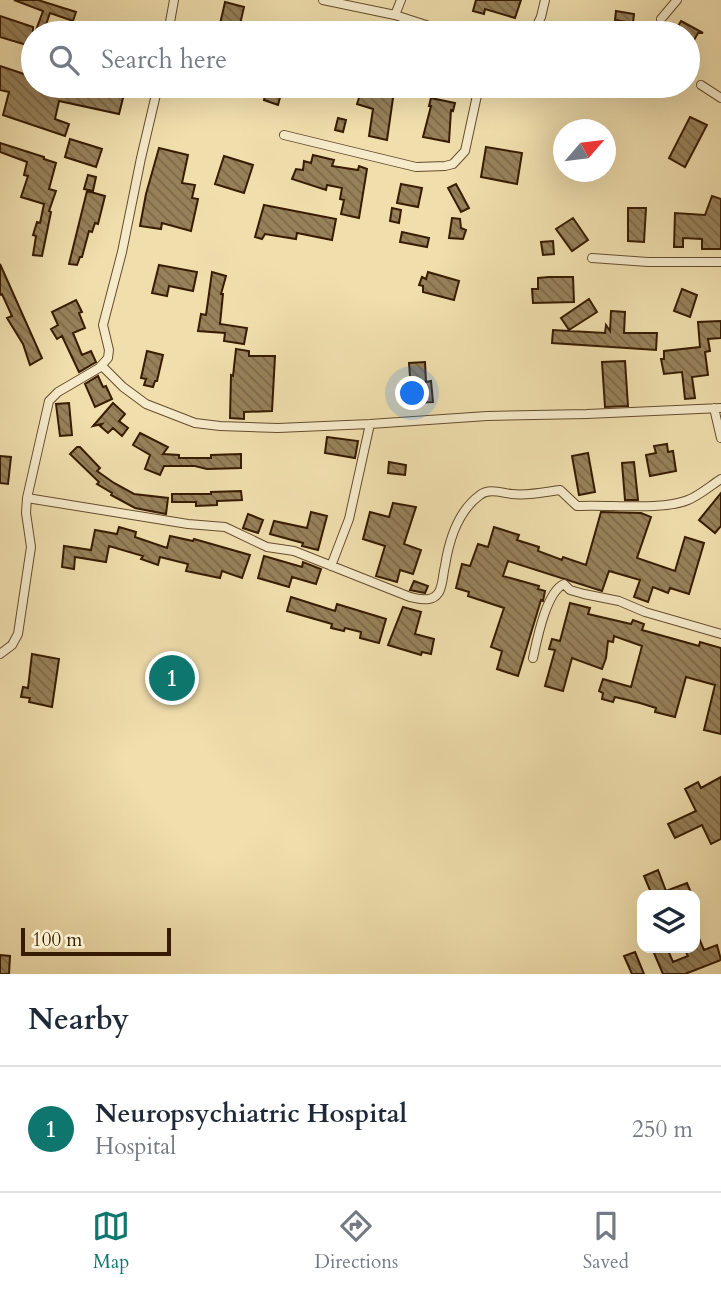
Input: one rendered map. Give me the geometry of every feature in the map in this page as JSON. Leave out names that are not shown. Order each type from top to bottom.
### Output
[{"type":"street","points":[[170,21],[174,0]]},
{"type":"street","points":[[323,0],[414,21]]},
{"type":"street","points":[[396,15],[401,0]]},
{"type":"street","points":[[539,21],[545,0]]},
{"type":"street","points":[[661,19],[677,0]]},
{"type":"street","points":[[701,85],[721,98]]},
{"type":"street","points":[[0,654],[12,645],[18,634],[31,547],[26,513],[27,498],[49,401],[58,392],[102,366],[109,350],[103,325],[122,252],[155,98]]},
{"type":"street","points":[[284,135],[415,167],[445,166],[453,164],[465,151],[476,98]]},
{"type":"street","points":[[592,258],[648,262],[721,262]]},
{"type":"street","points":[[102,366],[123,387],[146,404],[195,423],[248,428],[370,424],[487,415],[718,408],[721,438]]},
{"type":"street","points":[[331,566],[349,519],[370,424]]},
{"type":"street","points":[[27,498],[188,524],[225,527],[267,547],[295,551],[410,597],[426,600],[440,591],[454,528],[483,493],[488,491],[524,495],[561,490],[577,506],[647,507],[687,501],[721,479]]},
{"type":"street","points":[[533,658],[552,596],[559,586],[564,584],[570,590],[619,601],[645,612],[721,634]]},
{"type":"building","points":[[14,0],[38,0],[76,12],[73,21],[50,13],[47,21],[39,21],[43,11]]},
{"type":"building","points":[[476,0],[521,0],[515,18],[485,9],[484,14],[473,11]]},
{"type":"building","points":[[225,2],[244,7],[241,21],[221,21]]},
{"type":"building","points":[[616,11],[634,14],[633,21],[615,20]]},
{"type":"building","points":[[0,16],[21,23],[21,43],[0,37]]},
{"type":"building","points":[[0,66],[21,73],[21,98],[123,98],[119,114],[59,101],[55,119],[69,124],[65,136],[3,115],[9,92],[0,90]]},
{"type":"building","points":[[264,98],[280,98],[278,105]]},
{"type":"building","points":[[359,98],[393,98],[387,140],[369,136],[373,109],[357,104]]},
{"type":"building","points":[[431,98],[455,103],[453,111],[451,110],[449,142],[423,137]]},
{"type":"building","points":[[690,117],[707,125],[685,167],[669,158]]},
{"type":"building","points":[[338,118],[346,120],[343,132],[335,130]]},
{"type":"building","points":[[70,139],[102,149],[96,167],[65,157]]},
{"type":"building","points":[[0,143],[56,163],[49,189],[56,191],[49,211],[51,212],[42,256],[33,255],[36,236],[33,235],[37,222],[40,223],[44,204],[21,197],[28,176],[24,175],[27,162],[0,152]]},
{"type":"building","points":[[486,147],[522,153],[517,184],[481,177]]},
{"type":"building","points":[[159,148],[188,155],[182,183],[195,185],[192,198],[198,199],[191,231],[162,223],[161,229],[140,226]]},
{"type":"building","points":[[313,155],[334,160],[332,166],[358,170],[359,166],[367,169],[359,218],[341,214],[344,200],[340,199],[342,188],[327,185],[326,190],[292,179],[296,169],[303,170],[304,161],[311,163]]},
{"type":"building","points":[[224,156],[253,165],[244,193],[215,184]]},
{"type":"building","points":[[88,175],[96,177],[93,191],[84,189]]},
{"type":"building","points":[[401,184],[422,188],[418,207],[397,203]]},
{"type":"building","points":[[456,184],[469,208],[461,212],[448,188]]},
{"type":"building","points":[[87,191],[105,196],[98,224],[95,223],[92,232],[89,231],[82,257],[77,265],[69,264]]},
{"type":"building","points":[[712,196],[721,199],[721,249],[702,249],[702,239],[683,238],[683,247],[674,247],[675,213],[705,215]]},
{"type":"building","points":[[264,205],[336,219],[332,240],[297,233],[296,239],[265,234],[262,239],[255,237]]},
{"type":"building","points":[[392,208],[401,210],[399,223],[390,221]]},
{"type":"building","points":[[628,208],[646,208],[644,242],[628,241]]},
{"type":"building","points":[[452,218],[460,219],[461,228],[466,230],[463,239],[449,238]]},
{"type":"building","points":[[573,218],[588,240],[572,251],[556,229]]},
{"type":"building","points":[[402,232],[429,238],[427,247],[400,242]]},
{"type":"building","points":[[553,241],[554,254],[543,255],[541,242]]},
{"type":"building","points":[[0,264],[42,358],[30,365],[23,344],[7,318],[12,316],[2,294],[0,295]]},
{"type":"building","points":[[159,265],[197,272],[193,291],[169,286],[167,296],[152,293]]},
{"type":"building","points":[[212,272],[226,276],[221,294],[220,324],[247,328],[244,344],[224,341],[225,333],[198,331],[201,314],[206,315]]},
{"type":"building","points":[[428,272],[459,281],[454,300],[423,292],[423,286],[419,285],[422,277],[426,279]]},
{"type":"building","points":[[573,277],[574,302],[533,303],[532,289],[538,289],[538,278]]},
{"type":"building","points":[[682,289],[697,295],[690,317],[674,311]]},
{"type":"building","points":[[589,299],[597,312],[569,330],[561,318]]},
{"type":"building","points":[[76,300],[85,328],[73,333],[82,355],[91,351],[96,362],[79,372],[62,336],[57,339],[51,329],[58,325],[52,312]]},
{"type":"building","points":[[611,311],[625,312],[624,333],[657,333],[656,350],[552,343],[553,330],[605,333],[606,325],[610,331]]},
{"type":"building","points":[[721,321],[721,338],[708,339],[710,351],[705,352],[708,375],[692,377],[695,398],[685,399],[682,372],[664,374],[661,359],[664,359],[664,351],[700,347],[698,322]]},
{"type":"building","points":[[236,349],[249,351],[249,356],[275,356],[272,411],[244,412],[244,419],[230,418],[231,375],[233,376]]},
{"type":"building","points":[[147,351],[163,355],[153,387],[144,385],[146,379],[141,378]]},
{"type":"building","points":[[625,361],[628,406],[605,407],[602,362]]},
{"type":"building","points":[[425,362],[426,382],[431,381],[433,402],[412,403],[409,363]]},
{"type":"building","points":[[98,376],[112,399],[95,407],[85,384]]},
{"type":"building","points":[[69,403],[72,435],[60,436],[56,404]]},
{"type":"building","points":[[113,403],[125,414],[119,421],[128,428],[122,436],[113,428],[108,433],[100,426],[102,424],[93,426]]},
{"type":"building","points":[[140,433],[168,447],[163,454],[179,455],[179,458],[241,454],[241,468],[164,466],[160,475],[145,469],[150,455],[133,445]]},
{"type":"building","points":[[327,437],[358,441],[355,458],[325,453]]},
{"type":"building","points":[[667,444],[668,452],[673,451],[676,471],[650,476],[646,455],[656,453],[654,446]]},
{"type":"building","points":[[77,447],[100,468],[97,471],[114,483],[134,494],[168,498],[166,514],[135,508],[111,495],[112,493],[97,484],[99,482],[70,454]]},
{"type":"building","points":[[588,453],[595,492],[579,495],[572,456]]},
{"type":"building","points":[[0,456],[11,457],[8,484],[0,483]]},
{"type":"building","points":[[389,462],[406,465],[405,475],[388,473]]},
{"type":"building","points":[[634,462],[638,500],[625,500],[622,463]]},
{"type":"building","points":[[241,491],[242,500],[217,501],[217,505],[196,506],[196,502],[172,502],[172,494]]},
{"type":"building","points":[[721,493],[721,526],[715,533],[699,520]]},
{"type":"building","points":[[393,503],[416,507],[404,544],[421,550],[413,574],[400,570],[397,582],[376,576],[385,546],[363,539],[370,512],[389,517]]},
{"type":"building","points":[[311,512],[327,516],[318,550],[270,534],[274,521],[307,528]]},
{"type":"building","points":[[601,512],[641,513],[651,517],[637,558],[675,571],[685,537],[704,543],[689,594],[670,588],[668,593],[653,587],[648,602],[634,597],[640,580],[609,571],[602,591],[508,561],[503,576],[539,586],[538,589],[545,591],[518,676],[497,669],[502,651],[491,647],[504,608],[468,596],[469,592],[456,588],[462,564],[470,566],[478,544],[488,547],[494,527],[519,535],[517,540],[539,547],[538,551],[586,565]]},
{"type":"building","points":[[248,514],[263,520],[258,533],[243,528]]},
{"type":"building","points":[[119,527],[136,532],[135,537],[167,548],[170,536],[193,541],[194,539],[250,555],[242,578],[222,571],[220,578],[186,571],[188,564],[160,557],[158,565],[141,559],[143,556],[109,546],[106,562],[75,557],[74,569],[62,567],[64,546],[91,550],[95,530],[117,534]]},
{"type":"building","points":[[264,556],[302,567],[303,562],[321,569],[316,584],[292,577],[289,587],[258,578]]},
{"type":"building","points":[[414,581],[428,586],[425,593],[410,590]]},
{"type":"building","points":[[291,597],[335,611],[337,604],[386,619],[379,643],[360,638],[361,632],[331,628],[332,624],[287,611]]},
{"type":"building","points":[[570,603],[590,608],[588,614],[631,624],[633,620],[644,624],[642,630],[699,646],[700,642],[721,648],[721,734],[704,730],[715,685],[686,677],[675,717],[655,712],[656,708],[640,703],[615,697],[613,702],[602,699],[603,693],[599,691],[603,679],[631,687],[642,646],[614,636],[613,642],[608,641],[602,669],[572,658],[563,691],[545,686],[555,650],[549,649],[552,639],[560,641]]},
{"type":"building","points":[[403,607],[421,612],[415,634],[434,639],[431,654],[422,652],[421,655],[388,645]]},
{"type":"building","points":[[32,654],[59,659],[52,707],[29,702],[30,698],[21,697],[23,687],[28,688]]},
{"type":"building","points":[[721,777],[721,839],[711,844],[702,825],[675,838],[668,824],[696,811],[685,789],[698,782],[701,788]]},
{"type":"building","points":[[658,870],[666,890],[650,890],[644,876]]},
{"type":"building","points":[[687,883],[690,890],[669,890]]},
{"type":"building","points":[[700,941],[704,950],[717,945],[721,960],[685,974],[663,974],[654,953],[669,953],[673,962],[688,956],[686,953],[700,953]]},
{"type":"building","points":[[635,952],[644,974],[632,974],[624,956]]},
{"type":"building","points":[[0,955],[10,956],[9,974],[0,974]]},
{"type":"place","name":"Neuropsychiatric Hospital","points":[[172,678]]}]
